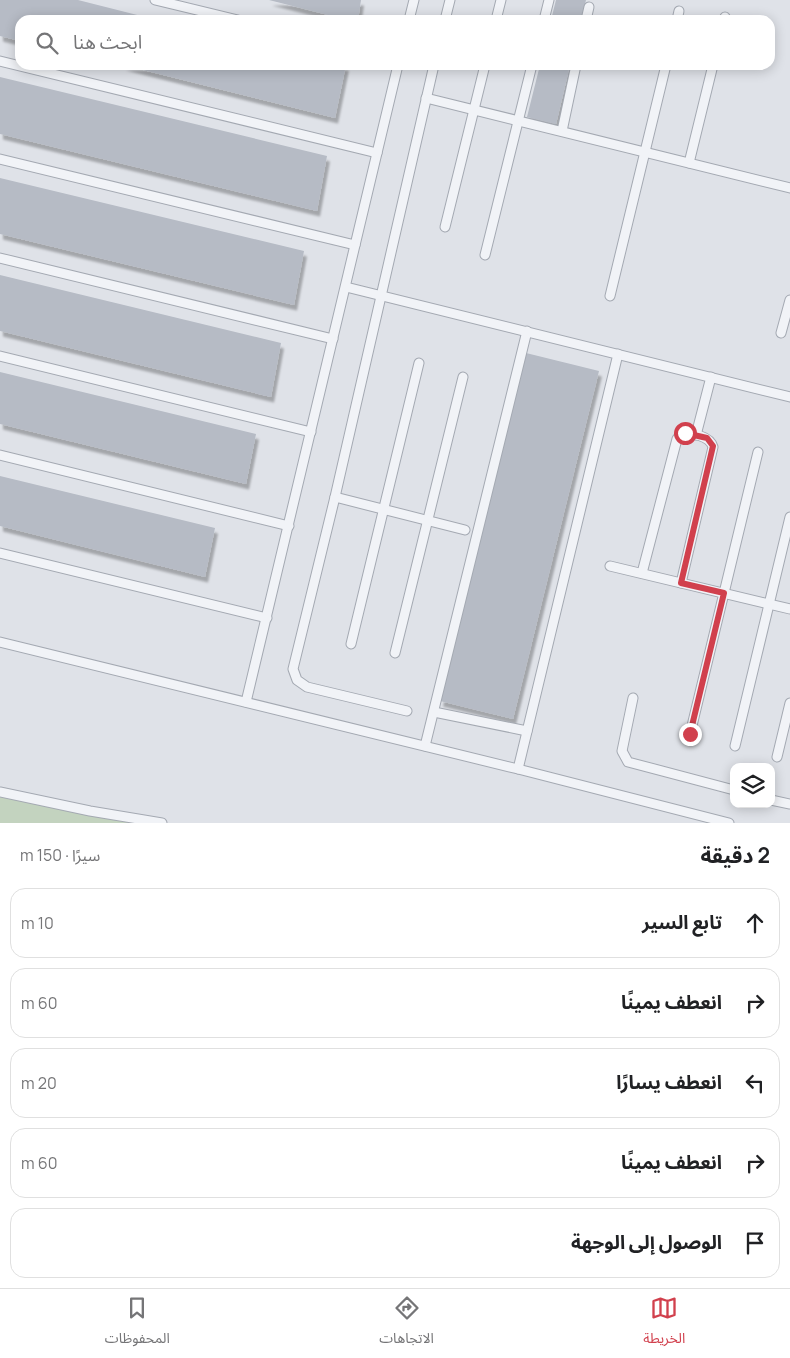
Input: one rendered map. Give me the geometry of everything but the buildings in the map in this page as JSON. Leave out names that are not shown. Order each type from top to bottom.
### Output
[{"type":"lane","points":[[155,0],[217,15]]},
{"type":"lane","points":[[410,15],[414,0]]},
{"type":"lane","points":[[446,15],[450,0]]},
{"type":"lane","points":[[497,15],[501,0]]},
{"type":"lane","points":[[545,15],[548,0]]},
{"type":"lane","points":[[587,15],[589,7]]},
{"type":"lane","points":[[0,61],[15,65]]},
{"type":"lane","points":[[37,70],[377,153]]},
{"type":"lane","points":[[246,702],[397,70]]},
{"type":"lane","points":[[407,710],[307,687],[297,680],[294,674],[293,663],[335,498],[433,70]]},
{"type":"lane","points":[[445,227],[484,70]]},
{"type":"lane","points":[[485,255],[531,70]]},
{"type":"lane","points":[[562,131],[575,70]]},
{"type":"lane","points":[[610,296],[665,70]]},
{"type":"lane","points":[[689,163],[712,70]]},
{"type":"lane","points":[[426,98],[790,188]]},
{"type":"lane","points":[[0,159],[356,245]]},
{"type":"lane","points":[[0,258],[333,339]]},
{"type":"lane","points":[[346,287],[790,397]]},
{"type":"lane","points":[[782,333],[790,300]]},
{"type":"lane","points":[[425,746],[527,331]]},
{"type":"lane","points":[[518,769],[618,354]]},
{"type":"lane","points":[[0,356],[311,432]]},
{"type":"lane","points":[[351,644],[419,364]]},
{"type":"lane","points":[[395,653],[463,377]]},
{"type":"lane","points":[[696,436],[711,377]]},
{"type":"lane","points":[[642,574],[677,439],[685,433],[710,440],[713,446],[681,583]]},
{"type":"lane","points":[[690,734],[758,452]]},
{"type":"lane","points":[[0,455],[289,526]]},
{"type":"lane","points":[[335,498],[465,530]]},
{"type":"lane","points":[[735,746],[790,517]]},
{"type":"lane","points":[[0,553],[267,618]]},
{"type":"lane","points":[[610,566],[790,609]]},
{"type":"lane","points":[[0,642],[518,769],[729,823]]},
{"type":"lane","points":[[633,698],[622,751],[628,762],[730,789]]},
{"type":"lane","points":[[777,757],[790,703]]},
{"type":"lane","points":[[434,712],[527,731]]},
{"type":"lane","points":[[0,792],[90,812],[162,823]]},
{"type":"lane","points":[[775,801],[790,804]]},
{"type":"green space","points":[[0,797],[133,823],[0,823]]},
{"type":"route","points":[[685,433],[707,438],[713,446],[681,583],[724,593],[690,734]]}]
